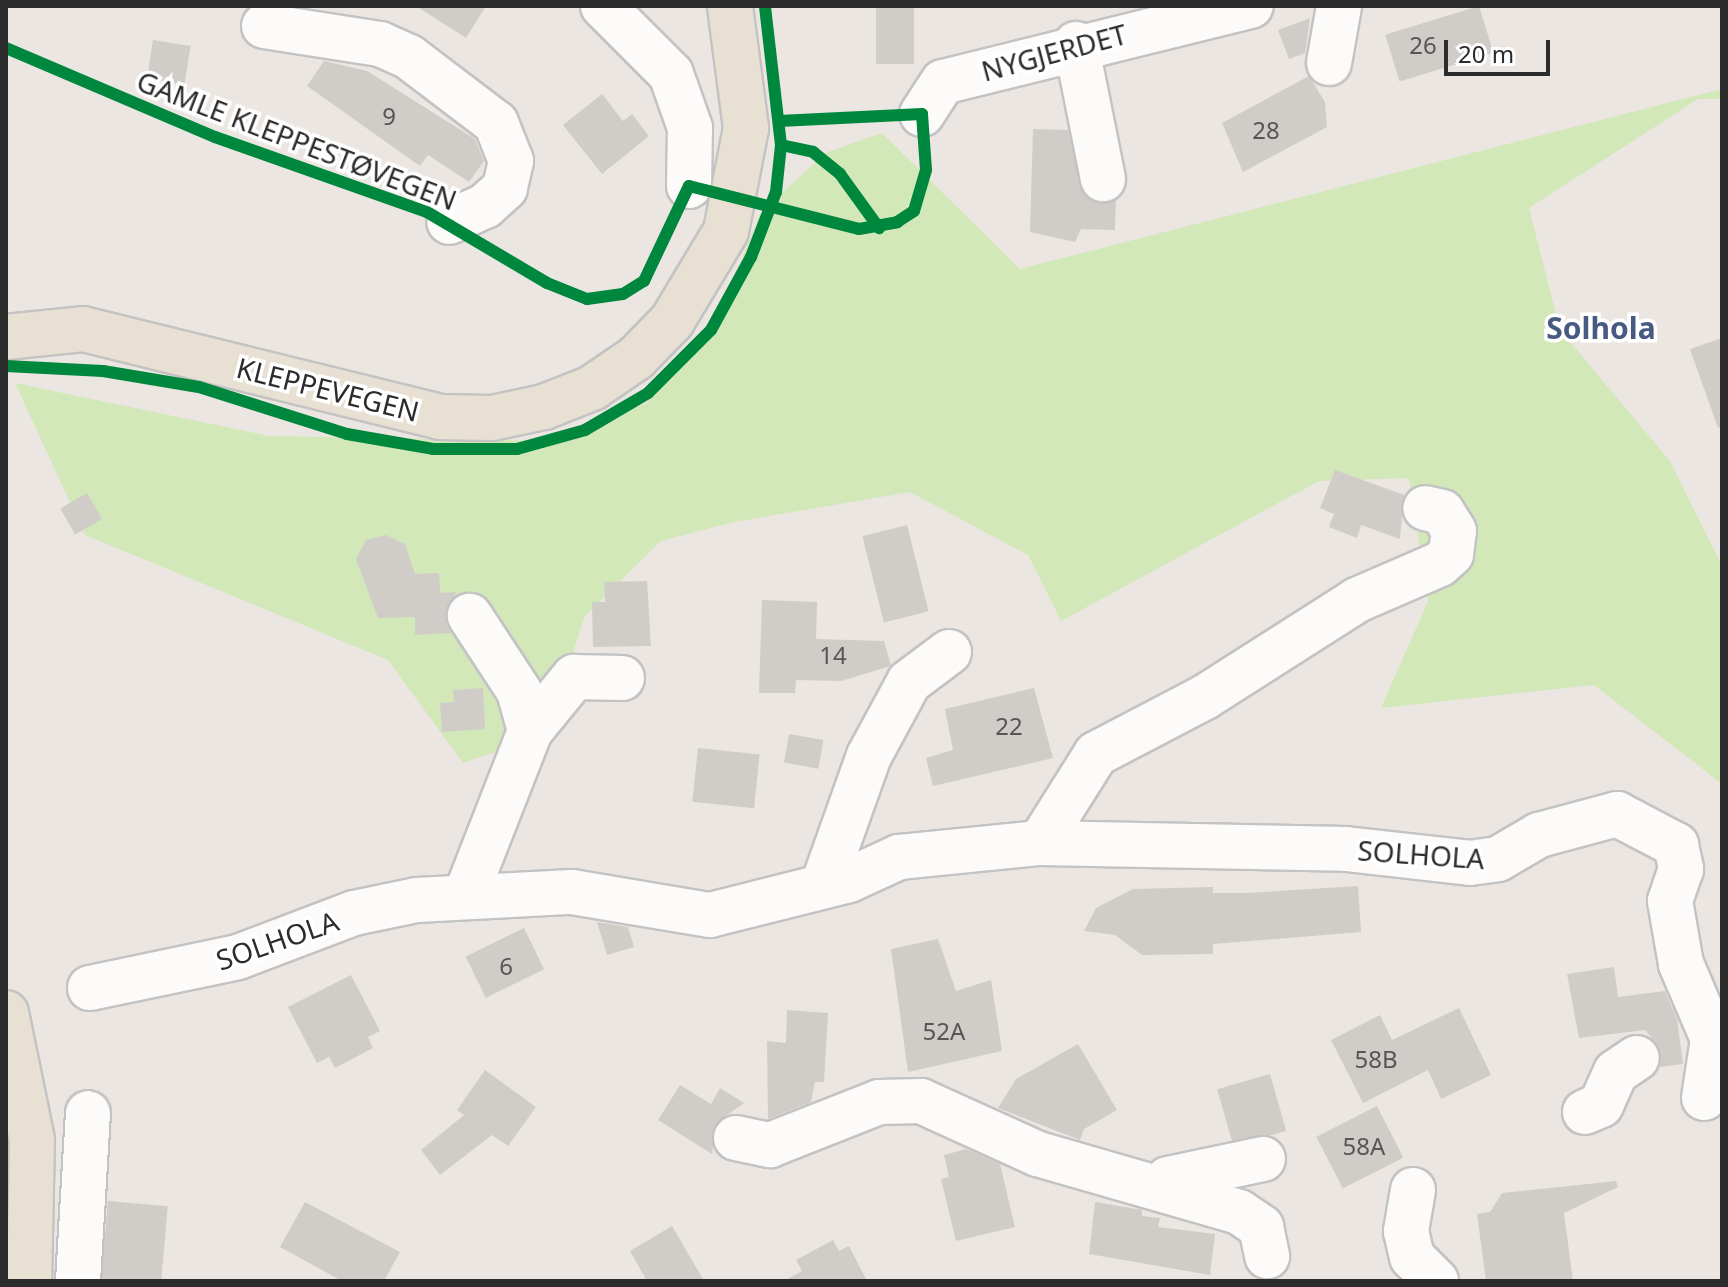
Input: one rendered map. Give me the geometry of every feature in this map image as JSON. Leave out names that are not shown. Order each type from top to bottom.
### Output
[{"type":"main road","name":"KLEPPEVEGEN","points":[[6,312],[56,329],[135,340],[388,409],[492,418],[592,388],[636,358],[703,278],[726,231],[746,128],[730,6]]},
{"type":"main road","name":"KLEPPEVEGEN","points":[[6,337],[56,329]]},
{"type":"main road","points":[[6,1013],[32,1140],[29,1281]]},
{"type":"street","points":[[603,6],[671,74],[690,128],[689,186]]},
{"type":"street","name":"NYGJERDET","points":[[922,114],[943,82],[1076,44],[1251,6]]},
{"type":"street","points":[[1329,63],[1339,6]]},
{"type":"street","name":"GAMLE KLEPPESTØVEGEN","points":[[264,26],[380,44],[409,57],[496,123],[511,161],[505,188],[485,206],[449,222]]},
{"type":"street","points":[[1076,44],[1103,179]]},
{"type":"street","points":[[1040,843],[1096,754],[1205,697],[1357,600],[1440,564],[1451,554],[1454,531],[1442,512],[1425,508]]},
{"type":"street","points":[[470,616],[519,691],[530,731]]},
{"type":"street","points":[[823,885],[869,756],[909,682],[949,652]]},
{"type":"street","points":[[465,897],[530,731],[574,677],[622,678]]},
{"type":"street","name":"SOLHOLA","points":[[90,988],[238,957],[354,913],[465,897],[572,892],[710,915],[823,885],[930,851],[1040,843],[1346,849],[1470,863],[1498,859],[1539,835],[1617,814],[1676,845],[1681,869],[1670,901],[1681,964],[1718,1037],[1704,1098]]},
{"type":"street","points":[[1585,1112],[1601,1105],[1616,1072],[1637,1058]]},
{"type":"street","points":[[736,1138],[770,1145],[894,1098],[952,1112],[1038,1154],[1163,1189],[1253,1219],[1266,1238],[1267,1256]]},
{"type":"street","points":[[78,1281],[88,1113]]},
{"type":"street","points":[[1163,1189],[1168,1179],[1263,1159]]},
{"type":"street","points":[[1413,1190],[1406,1231],[1412,1257],[1436,1281]]},
{"type":"green space","points":[[1722,89],[1722,99],[1698,99],[1529,208],[1560,330],[1670,461],[1722,566],[1722,784],[1594,685],[1381,708],[1428,601],[1409,478],[1319,481],[1061,621],[1028,555],[910,492],[734,522],[661,541],[585,616],[545,735],[463,763],[388,660],[85,535],[15,383],[269,436],[545,441],[647,403],[723,307],[760,214],[825,153],[882,133],[1020,269]]},
{"type":"building","points":[[416,6],[486,6],[466,38]]},
{"type":"building","points":[[876,6],[914,6],[914,64],[876,64]]},
{"type":"building","points":[[1479,6],[1493,53],[1400,82],[1385,35]]},
{"type":"building","points":[[1310,18],[1305,53],[1289,59],[1278,30]]},
{"type":"building","points":[[153,40],[191,46],[184,84],[147,79]]},
{"type":"building","points":[[324,61],[367,71],[475,139],[484,161],[469,182],[428,155],[420,166],[307,86]]},
{"type":"building","points":[[1309,76],[1325,102],[1327,127],[1243,172],[1222,123]]},
{"type":"building","points":[[602,94],[623,121],[632,114],[649,136],[602,174],[563,125]]},
{"type":"building","points":[[1033,129],[1068,130],[1084,195],[1096,203],[1116,199],[1115,230],[1081,229],[1075,242],[1030,232]]},
{"type":"building","points":[[1722,338],[1722,427],[1718,428],[1690,349]]},
{"type":"building","points":[[1335,470],[1404,495],[1400,539],[1361,525],[1357,538],[1329,527],[1334,514],[1320,508]]},
{"type":"building","points":[[87,493],[102,519],[75,534],[60,508]]},
{"type":"building","points":[[907,525],[929,611],[884,622],[862,536]]},
{"type":"building","points":[[386,535],[405,544],[415,574],[439,573],[440,593],[456,592],[445,617],[452,633],[415,635],[415,617],[378,618],[356,559],[366,540]]},
{"type":"building","points":[[647,581],[651,646],[593,647],[592,602],[605,602],[604,582]]},
{"type":"building","points":[[762,600],[817,602],[816,639],[884,641],[891,666],[841,681],[796,680],[795,693],[759,693]]},
{"type":"building","points":[[483,688],[485,729],[442,732],[440,703],[454,702],[453,690]]},
{"type":"building","points":[[1034,688],[1053,758],[933,786],[926,758],[953,750],[945,709]]},
{"type":"building","points":[[789,734],[823,740],[818,769],[784,763]]},
{"type":"building","points":[[698,748],[760,754],[754,808],[692,802]]},
{"type":"building","points":[[1358,886],[1361,932],[1213,944],[1213,954],[1142,955],[1115,935],[1084,931],[1096,908],[1133,889],[1213,887],[1213,893],[1247,893]]},
{"type":"building","points":[[597,922],[628,927],[634,947],[607,955]]},
{"type":"building","points":[[524,928],[544,969],[486,998],[466,956]]},
{"type":"building","points":[[938,939],[956,991],[991,980],[1002,1051],[908,1072],[891,949]]},
{"type":"building","points":[[1614,967],[1618,997],[1665,991],[1677,1019],[1683,1064],[1660,1067],[1658,1045],[1645,1030],[1579,1038],[1567,974]]},
{"type":"building","points":[[351,975],[380,1031],[368,1037],[373,1048],[335,1068],[329,1057],[317,1063],[288,1007]]},
{"type":"building","points":[[1459,1008],[1491,1075],[1441,1099],[1428,1070],[1363,1103],[1331,1040],[1380,1015],[1392,1040]]},
{"type":"building","points":[[787,1010],[828,1013],[824,1082],[815,1082],[811,1102],[768,1119],[767,1041],[786,1043]]},
{"type":"building","points":[[1078,1044],[1117,1110],[1084,1129],[1080,1140],[998,1108],[1016,1079]]},
{"type":"building","points":[[485,1070],[536,1107],[508,1146],[492,1135],[440,1175],[421,1150],[464,1115],[457,1110]]},
{"type":"building","points":[[1270,1074],[1286,1131],[1233,1146],[1217,1089]]},
{"type":"building","points":[[680,1085],[711,1104],[720,1088],[744,1103],[717,1122],[712,1154],[658,1120]]},
{"type":"building","points":[[1377,1106],[1403,1158],[1343,1189],[1316,1137]]},
{"type":"building","points":[[966,1149],[1000,1164],[1015,1227],[956,1241],[941,1179],[949,1177],[944,1155]]},
{"type":"building","points":[[1616,1181],[1618,1187],[1564,1213],[1573,1281],[1486,1281],[1477,1214],[1490,1212],[1502,1193]]},
{"type":"building","points":[[108,1201],[168,1206],[161,1281],[101,1281]]},
{"type":"building","points":[[305,1202],[400,1252],[384,1281],[342,1281],[280,1247]]},
{"type":"building","points":[[1095,1202],[1142,1210],[1142,1216],[1160,1218],[1158,1227],[1215,1234],[1210,1275],[1089,1254]]},
{"type":"building","points":[[672,1226],[704,1281],[647,1281],[630,1251]]},
{"type":"building","points":[[833,1240],[839,1251],[849,1246],[867,1281],[784,1281],[802,1271],[796,1260]]},
{"type":"cycle path","points":[[6,366],[103,371],[199,387],[347,434],[433,449],[517,449],[585,430],[648,393],[711,330],[751,257],[776,192],[781,145],[765,6]]},
{"type":"cycle path","points":[[6,48],[215,137],[427,212],[547,283],[587,299],[623,294],[644,281],[689,186],[859,229],[897,222],[914,211],[926,170],[922,114],[779,121]]},
{"type":"cycle path","points":[[781,145],[813,152],[840,174],[879,228]]},
{"type":"district","name":"Solhola","points":[[1601,328]]}]
